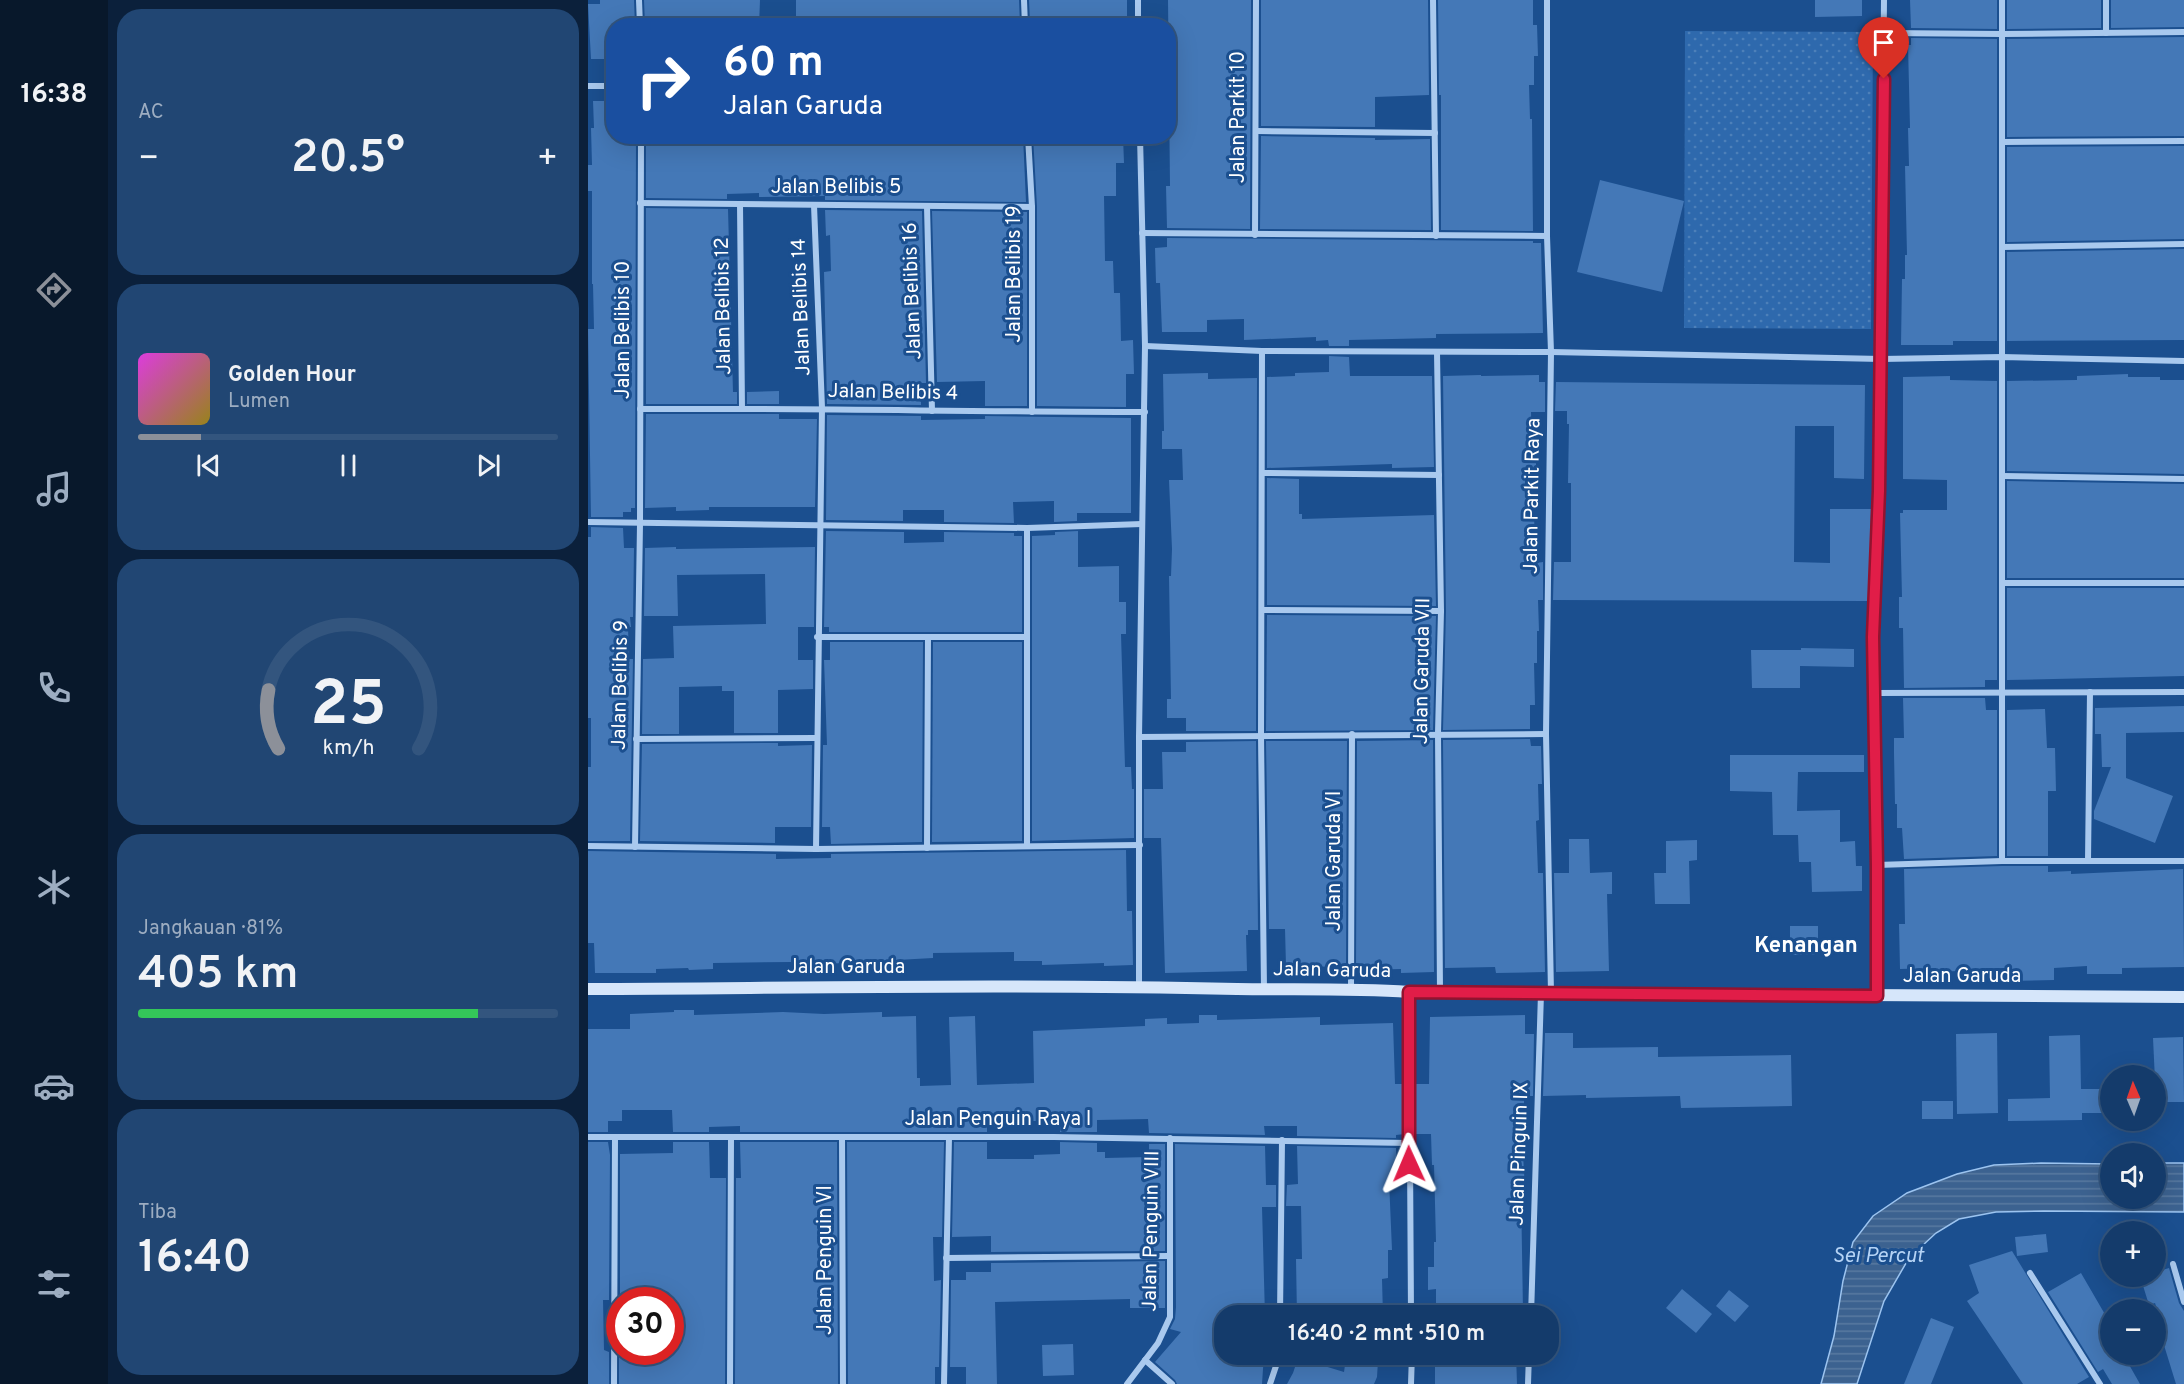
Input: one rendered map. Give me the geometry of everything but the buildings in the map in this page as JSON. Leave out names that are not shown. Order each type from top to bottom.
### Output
[{"type":"street","points":[[639,0],[640,18]]},
{"type":"street","points":[[1024,0],[1025,18]]},
{"type":"street","points":[[1138,0],[1138,18]]},
{"type":"street","name":"Jalan Parkit 10","points":[[1255,234],[1256,0]]},
{"type":"street","points":[[1433,0],[1436,236]]},
{"type":"street","name":"Jalan Parkit Raya","points":[[1546,993],[1546,734],[1551,352],[1547,236],[1547,0]]},
{"type":"street","points":[[1877,996],[1873,637],[1879,491],[1884,0]]},
{"type":"street","points":[[2001,0],[2002,861]]},
{"type":"street","points":[[2106,0],[2106,33]]},
{"type":"street","points":[[1884,33],[2184,32]]},
{"type":"street","points":[[588,86],[606,86]]},
{"type":"street","points":[[1257,130],[1436,133]]},
{"type":"street","points":[[2002,142],[2184,141]]},
{"type":"street","name":"Jalan Belibis 10","points":[[640,144],[640,524]]},
{"type":"street","name":"Jalan Belibis 19","points":[[1028,144],[1032,207],[1032,412]]},
{"type":"street","points":[[1139,987],[1139,737],[1145,412],[1140,144]]},
{"type":"street","name":"Jalan Belibis 5","points":[[640,203],[1032,207]]},
{"type":"street","name":"Jalan Belibis 12","points":[[740,204],[742,409]]},
{"type":"street","name":"Jalan Belibis 14","points":[[814,205],[822,408],[816,849]]},
{"type":"street","name":"Jalan Belibis 16","points":[[927,206],[932,411]]},
{"type":"street","points":[[1142,233],[1547,236]]},
{"type":"street","points":[[2002,248],[2184,244]]},
{"type":"street","points":[[1145,346],[1262,351],[1551,352],[1881,359],[2002,357],[2184,361]]},
{"type":"street","points":[[1262,351],[1261,735],[1264,989]]},
{"type":"street","name":"Jalan Garuda VII","points":[[1437,352],[1441,611],[1438,733],[1440,991]]},
{"type":"street","name":"Jalan Belibis 4","points":[[640,410],[822,408],[1145,412]]},
{"type":"street","points":[[1262,473],[1439,475]]},
{"type":"street","points":[[2003,476],[2184,479]]},
{"type":"street","points":[[588,522],[1027,528],[1142,524]]},
{"type":"street","name":"Jalan Belibis 9","points":[[636,847],[640,524]]},
{"type":"street","points":[[1027,528],[1027,846]]},
{"type":"street","points":[[2003,583],[2184,583]]},
{"type":"street","points":[[1262,610],[1441,611]]},
{"type":"street","points":[[818,637],[1026,637]]},
{"type":"street","points":[[927,848],[928,637]]},
{"type":"street","points":[[2088,861],[2090,692]]},
{"type":"street","points":[[1874,693],[2184,692]]},
{"type":"street","name":"Jalan Garuda VI","points":[[1351,988],[1352,734]]},
{"type":"street","points":[[1139,737],[1546,734]]},
{"type":"street","points":[[636,739],[816,738]]},
{"type":"street","points":[[588,846],[816,849],[1140,845]]},
{"type":"street","points":[[1877,865],[2002,861],[2184,861]]},
{"type":"street","name":"Jalan Garuda","points":[[588,989],[1351,988],[1409,992],[2184,997]]},
{"type":"street","points":[[1409,992],[1412,1305]]},
{"type":"street","name":"Jalan Pinguin IX","points":[[1532,1305],[1546,993]]},
{"type":"street","name":"Jalan Penguin Raya I","points":[[588,1137],[1170,1138],[1409,1143]]},
{"type":"street","points":[[614,1384],[615,1137]]},
{"type":"street","points":[[730,1137],[730,1384]]},
{"type":"street","name":"Jalan Penguin VI","points":[[842,1137],[843,1384]]},
{"type":"street","points":[[944,1384],[949,1137]]},
{"type":"street","name":"Jalan Penguin VIII","points":[[1127,1384],[1158,1343],[1170,1317],[1170,1138]]},
{"type":"street","points":[[1280,1305],[1282,1140]]},
{"type":"street","points":[[946,1258],[1169,1256]]},
{"type":"street","points":[[2173,1264],[2184,1302]]},
{"type":"street","points":[[2030,1273],[2100,1384]]},
{"type":"street","points":[[1145,1360],[1172,1384]]},
{"type":"street","points":[[1270,1384],[1276,1365]]},
{"type":"street","points":[[1411,1384],[1412,1365]]},
{"type":"street","points":[[1528,1384],[1529,1365]]},
{"type":"shaded area","points":[[1685,31],[1873,32],[1871,329],[1684,328]]},
{"type":"water","name":"Sei Percut","points":[[2166,1163],[2184,1163],[2184,1212],[1996,1212],[1959,1219],[1936,1233],[1909,1258],[1884,1301],[1857,1384],[1821,1384],[1834,1336],[1843,1281],[1853,1242],[1873,1216],[1907,1193],[1957,1174],[1994,1165],[2100,1164],[2100,1209],[2166,1209]]},
{"type":"district","name":"Kenangan","points":[[1806,946]]},
{"type":"route","points":[[1409,1164],[1409,992],[1877,996],[1873,637],[1879,491],[1884,79]]}]
